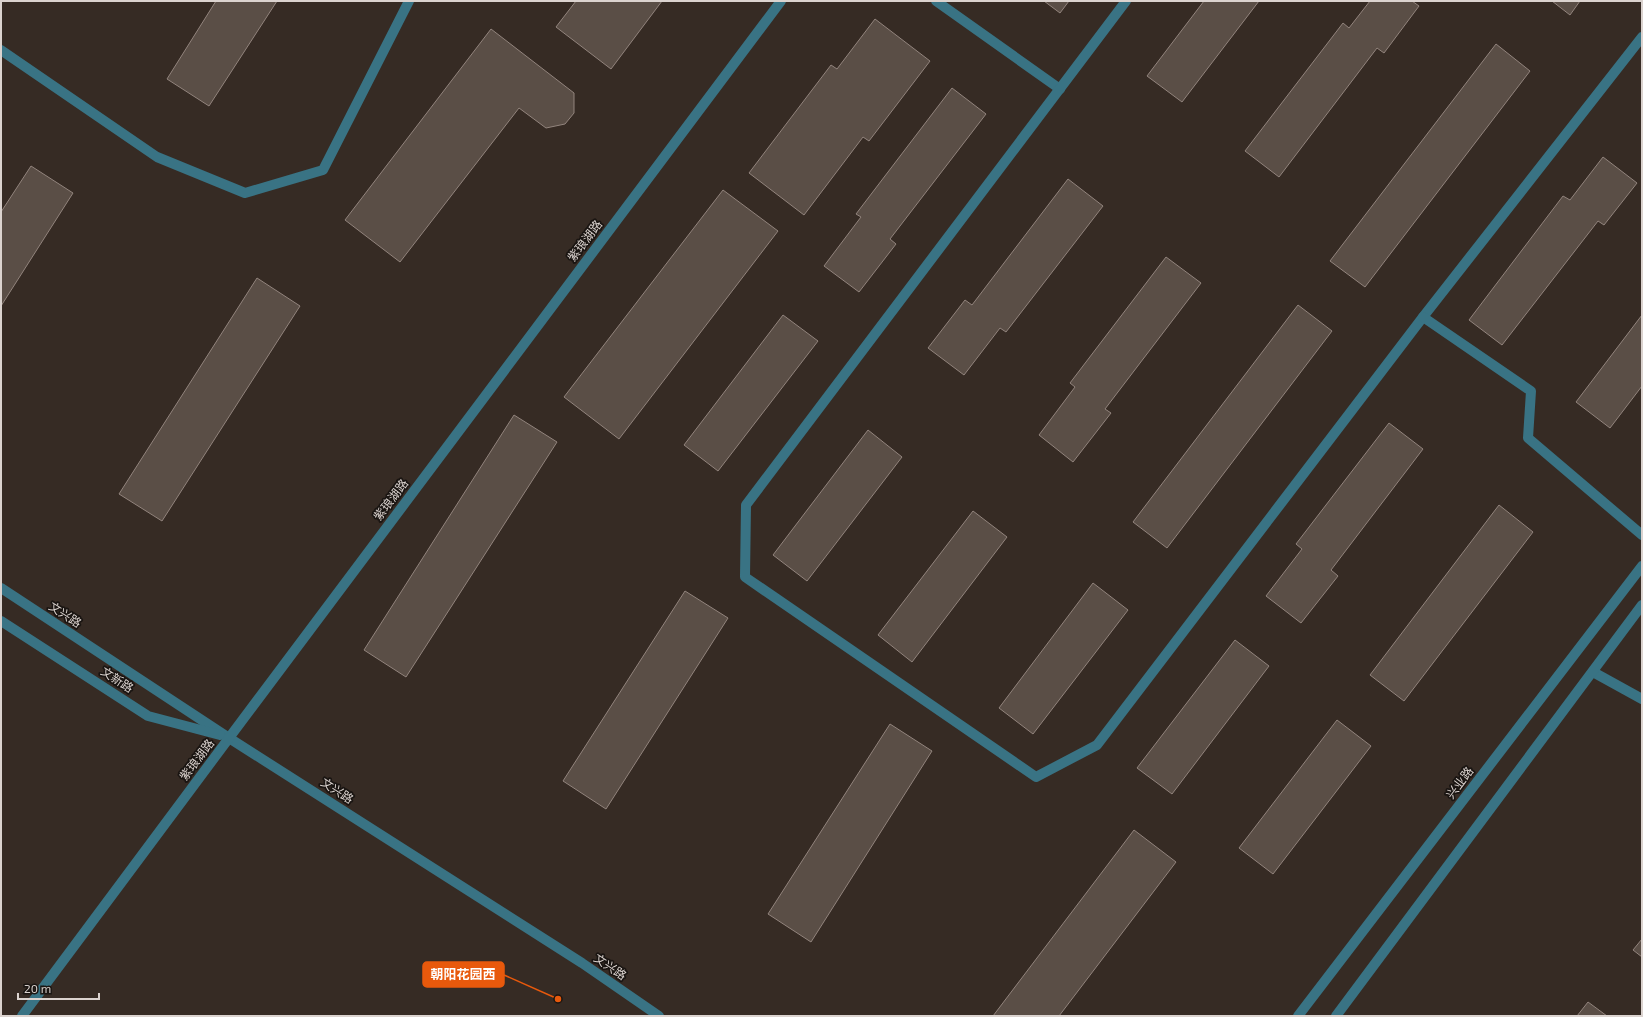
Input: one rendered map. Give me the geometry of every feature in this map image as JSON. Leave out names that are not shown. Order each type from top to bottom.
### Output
[{"type":"street","points":[[1,50],[157,157],[245,193],[323,170],[410,1]]},
{"type":"street","name":"紫琅湖路","points":[[22,1016],[782,1]]},
{"type":"street","points":[[936,1],[1060,89]]},
{"type":"street","points":[[1126,1],[746,505],[745,578],[1036,777],[1097,745],[1423,317],[1642,37]]},
{"type":"street","points":[[1423,317],[1531,391],[1528,438],[1642,535]]},
{"type":"street","name":"兴业路","points":[[1298,1016],[1642,566]]},
{"type":"street","name":"文兴路","points":[[1,588],[229,738],[582,963],[659,1016]]},
{"type":"street","points":[[1336,1016],[1642,606]]},
{"type":"street","name":"文新路","points":[[1,621],[148,716],[229,738]]},
{"type":"street","points":[[1593,672],[1642,699]]},
{"type":"building","points":[[216,1],[277,1],[209,106],[167,79]]},
{"type":"building","points":[[576,1],[662,1],[611,69],[556,27]]},
{"type":"building","points":[[1044,1],[1069,1],[1060,13]]},
{"type":"building","points":[[1204,1],[1259,1],[1182,102],[1147,76]]},
{"type":"building","points":[[1370,1],[1412,1],[1419,6],[1384,53],[1377,48],[1279,177],[1245,151],[1343,23],[1349,28]]},
{"type":"building","points":[[1552,1],[1580,1],[1570,15]]},
{"type":"building","points":[[875,19],[930,61],[869,141],[863,137],[804,215],[749,173],[831,65],[837,69]]},
{"type":"building","points":[[491,29],[574,93],[574,113],[565,124],[546,128],[519,108],[400,262],[345,220]]},
{"type":"building","points":[[1496,44],[1530,71],[1365,287],[1330,261]]},
{"type":"building","points":[[952,88],[986,114],[890,239],[896,244],[859,292],[824,266],[861,217],[856,214]]},
{"type":"building","points":[[1603,157],[1637,183],[1604,225],[1598,221],[1502,345],[1469,320],[1563,196],[1570,200]]},
{"type":"building","points":[[31,166],[73,193],[1,306],[1,212]]},
{"type":"building","points":[[1068,179],[1103,206],[1006,332],[1000,328],[964,375],[928,348],[965,300],[972,305]]},
{"type":"building","points":[[723,190],[778,231],[619,439],[564,397]]},
{"type":"building","points":[[1166,257],[1201,283],[1105,409],[1111,413],[1073,462],[1039,435],[1075,387],[1070,383]]},
{"type":"building","points":[[257,278],[300,306],[162,521],[119,494]]},
{"type":"building","points":[[1298,305],[1332,331],[1167,548],[1133,522]]},
{"type":"building","points":[[783,315],[818,341],[718,471],[684,445]]},
{"type":"building","points":[[1642,315],[1642,386],[1610,428],[1576,402]]},
{"type":"building","points":[[514,415],[557,442],[406,677],[364,650]]},
{"type":"building","points":[[1389,423],[1423,449],[1331,570],[1338,576],[1301,623],[1266,596],[1302,549],[1296,544]]},
{"type":"building","points":[[868,430],[902,457],[807,581],[773,555]]},
{"type":"building","points":[[1499,505],[1533,532],[1404,701],[1370,675]]},
{"type":"building","points":[[973,511],[1007,537],[912,662],[878,635]]},
{"type":"building","points":[[1093,583],[1128,610],[1033,734],[999,708]]},
{"type":"building","points":[[685,591],[728,618],[606,809],[563,781]]},
{"type":"building","points":[[1235,640],[1269,666],[1172,794],[1137,768]]},
{"type":"building","points":[[1337,720],[1371,746],[1273,874],[1239,848]]},
{"type":"building","points":[[890,724],[932,751],[811,942],[768,914]]},
{"type":"building","points":[[1134,830],[1176,862],[1059,1016],[993,1016]]},
{"type":"building","points":[[1642,939],[1642,957],[1633,950]]},
{"type":"building","points":[[1588,1002],[1607,1016],[1577,1016]]},
{"type":"place","name":"朝阳花园西","points":[[558,999]]}]
